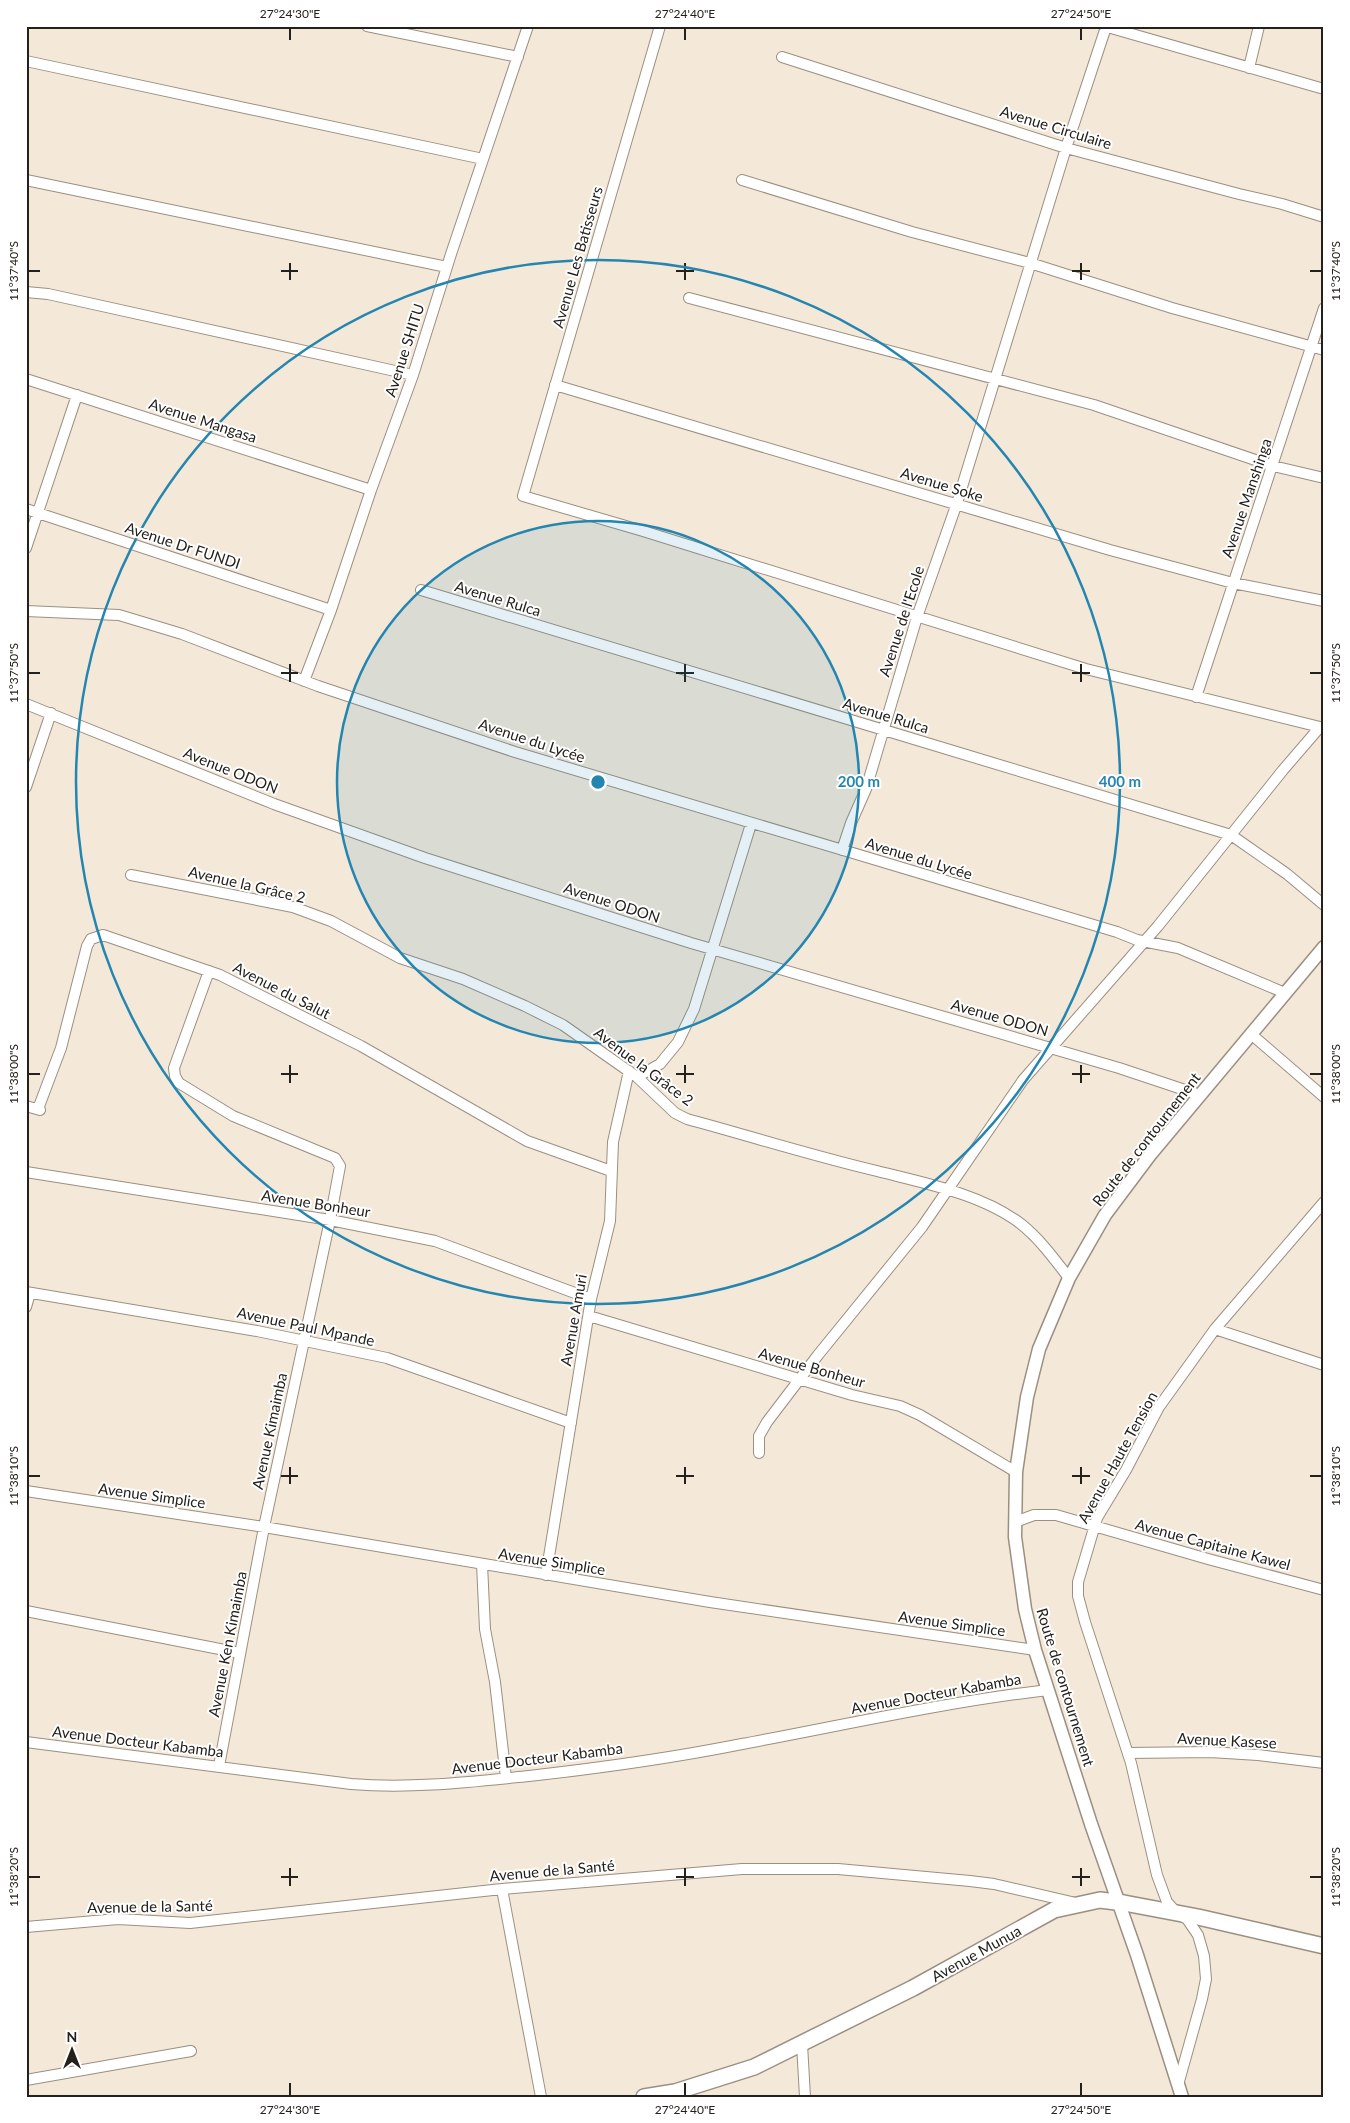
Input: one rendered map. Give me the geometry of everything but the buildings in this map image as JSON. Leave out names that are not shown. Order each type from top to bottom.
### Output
[{"type":"main road","name":"Avenue Munua","points":[[644,2097],[675,2094],[754,2068],[913,1988],[1054,1910],[1080,1904],[1100,1900],[1118,1902],[1177,1913],[1324,1946]]},
{"type":"street","points":[[367,26],[518,57]]},
{"type":"street","name":"Avenue SHITU","points":[[304,681],[331,610],[412,375],[528,26]]},
{"type":"street","name":"Avenue Les Batisseurs","points":[[660,26],[523,496],[643,531],[917,617]]},
{"type":"street","points":[[1249,68],[1259,26]]},
{"type":"street","points":[[1105,27],[1324,89]]},
{"type":"street","name":"Avenue de l'Ecole","points":[[842,850],[851,823],[866,789],[917,617],[989,401],[1030,263],[1105,27]]},
{"type":"street","name":"Avenue Circulaire","points":[[782,56],[1066,148],[1282,204],[1324,217]]},
{"type":"street","points":[[26,61],[483,159]]},
{"type":"street","points":[[26,180],[447,266]]},
{"type":"street","points":[[742,180],[912,232],[1030,263],[1172,308],[1324,350]]},
{"type":"street","points":[[26,292],[48,294],[412,375]]},
{"type":"street","points":[[689,298],[1094,405],[1273,466],[1324,478]]},
{"type":"street","name":"Avenue Manshinga","points":[[1196,696],[1324,308]]},
{"type":"street","name":"Avenue Mangasa","points":[[26,379],[137,413],[371,490]]},
{"type":"street","name":"Avenue Soke","points":[[555,385],[1110,550],[1233,583],[1324,601]]},
{"type":"street","points":[[26,548],[77,395]]},
{"type":"street","name":"Avenue Dr FUNDI","points":[[26,509],[331,610]]},
{"type":"street","name":"Avenue Rulca","points":[[420,590],[1231,835],[1287,874],[1324,905]]},
{"type":"street","name":"Avenue du Lycée","points":[[26,611],[119,615],[182,634],[304,681],[514,752],[1144,941],[1178,948],[1285,993]]},
{"type":"street","points":[[759,1453],[759,1436],[799,1379],[922,1227],[1023,1080],[1144,941],[1283,770],[1322,728],[1086,669],[917,617]]},
{"type":"street","name":"Avenue ODON","points":[[26,704],[293,811],[424,858],[712,949],[1051,1048],[1200,1095]]},
{"type":"street","points":[[26,787],[30,768],[51,713]]},
{"type":"street","points":[[633,1074],[660,1064],[678,1042],[694,1009],[751,824]]},
{"type":"street","name":"Avenue la Grâce 2","points":[[131,874],[293,908],[331,921],[392,954],[463,979],[563,1024],[633,1074],[675,1113],[687,1119],[877,1172],[933,1184],[993,1206],[1022,1225],[1055,1259],[1070,1278]]},
{"type":"street","name":"Avenue du Salut","points":[[26,1106],[39,1109],[61,1048],[87,946],[90,939],[103,935],[209,971],[361,1046],[527,1140],[611,1171]]},
{"type":"street","name":"Route de contournement","points":[[1180,2091],[1035,1650],[1020,1575],[1015,1522],[1016,1472],[1027,1397],[1039,1349],[1070,1278],[1105,1215],[1150,1155],[1324,947]]},
{"type":"street","name":"Avenue Kimaimba","points":[[209,971],[174,1068],[174,1076],[187,1089],[233,1116],[336,1158],[340,1166],[264,1527]]},
{"type":"street","points":[[1251,1034],[1324,1097]]},
{"type":"street","name":"Avenue Amuri","points":[[546,1575],[591,1299],[610,1221],[611,1171],[618,1113],[633,1074]]},
{"type":"street","name":"Avenue Bonheur","points":[[26,1172],[330,1220],[435,1241],[591,1299]]},
{"type":"street","name":"Avenue Haute Tension","points":[[1180,2091],[1206,1979],[1204,1956],[1198,1934],[1188,1919],[1177,1913],[1167,1902],[1157,1876],[1128,1753],[1078,1596],[1078,1582],[1093,1527],[1159,1407],[1215,1329],[1324,1202]]},
{"type":"street","points":[[26,1307],[28,1293]]},
{"type":"street","name":"Avenue Paul Mpande","points":[[28,1293],[258,1331],[387,1358],[571,1423]]},
{"type":"street","name":"Avenue Bonheur","points":[[589,1316],[852,1395],[900,1406],[920,1415],[1016,1472]]},
{"type":"street","points":[[1215,1329],[1324,1365]]},
{"type":"street","name":"Avenue Simplice","points":[[26,1491],[264,1527],[546,1575],[1035,1650]]},
{"type":"street","points":[[1015,1522],[1034,1515],[1047,1514],[1093,1527]]},
{"type":"street","name":"Avenue Ken Kimaimba","points":[[219,1766],[264,1527]]},
{"type":"street","name":"Avenue Capitaine Kawel","points":[[1093,1527],[1324,1590]]},
{"type":"street","points":[[482,1564],[486,1629],[495,1682],[506,1778]]},
{"type":"street","points":[[26,1611],[240,1653]]},
{"type":"street","name":"Avenue Docteur Kabamba","points":[[26,1742],[383,1786],[423,1786],[506,1778],[654,1759],[990,1697],[1048,1690]]},
{"type":"street","name":"Avenue Kasese","points":[[1128,1753],[1210,1752],[1258,1755],[1324,1763]]},
{"type":"street","name":"Avenue de la Santé","points":[[26,1927],[118,1919],[190,1923],[502,1889],[742,1869],[818,1868],[994,1884],[1080,1904]]},
{"type":"street","points":[[502,1889],[541,2097]]},
{"type":"street","points":[[802,2044],[805,2097]]},
{"type":"street","points":[[26,2080],[191,2051]]}]
